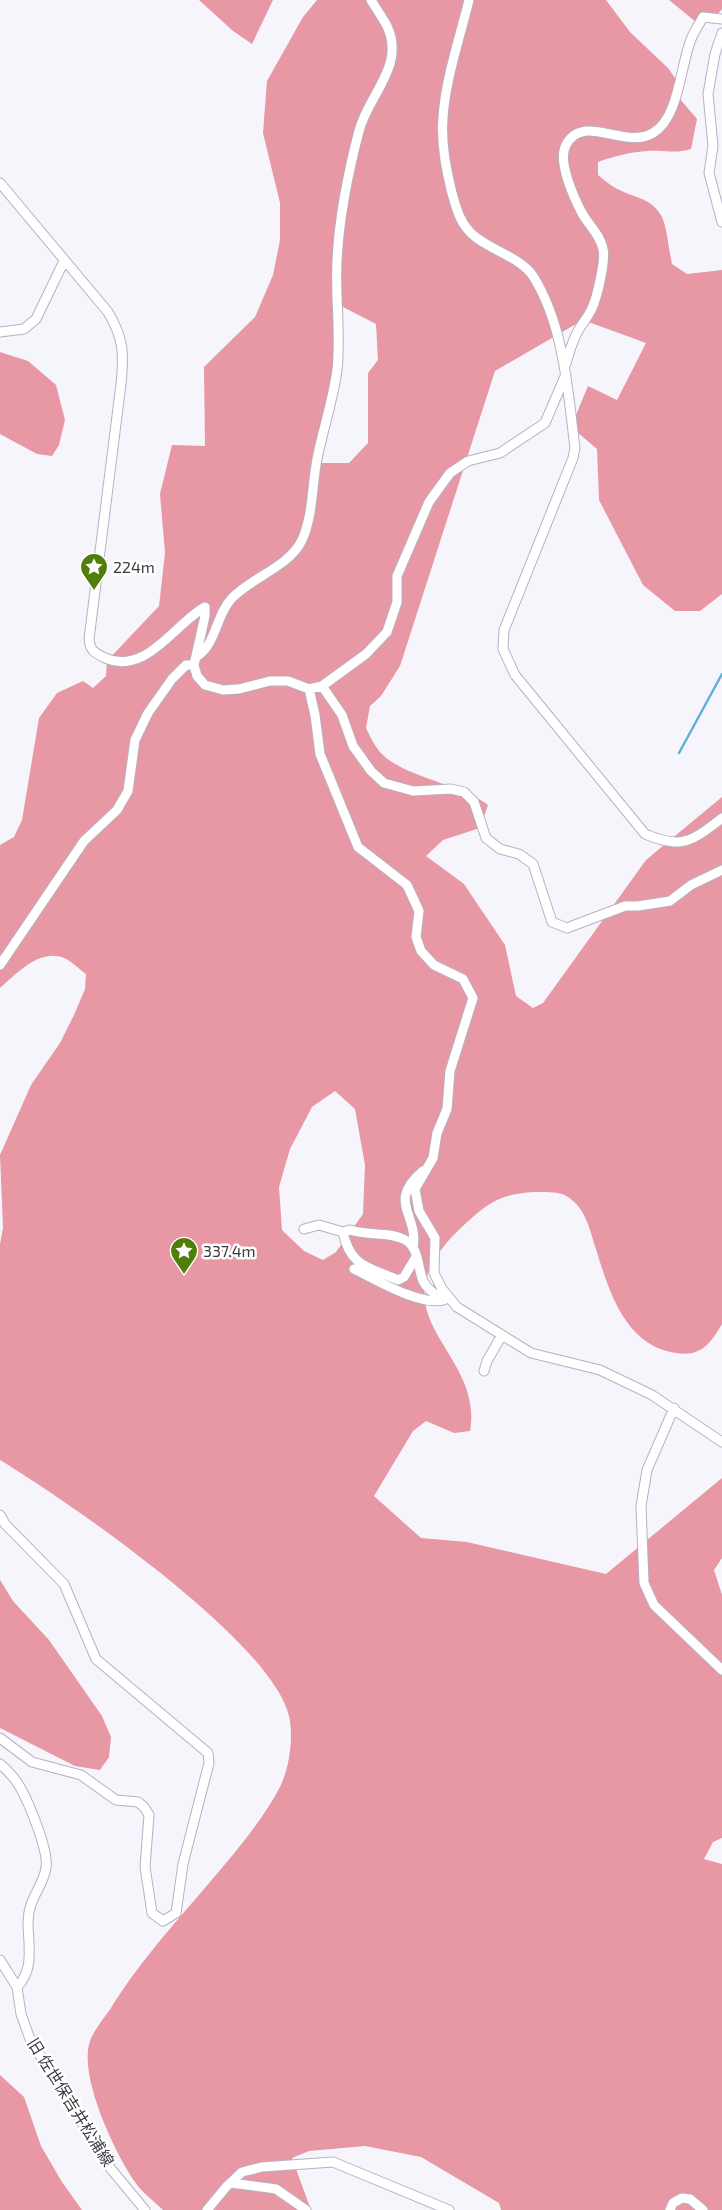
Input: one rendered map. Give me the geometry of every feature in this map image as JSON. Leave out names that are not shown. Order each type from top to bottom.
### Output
[{"type":"street","points":[[0,965],[84,841],[117,810],[128,791],[135,740],[148,713],[172,679],[186,665],[195,661],[206,651],[232,598],[286,559],[301,542],[306,528],[317,459],[337,370],[337,261],[342,207],[359,128],[386,75],[391,59],[392,44],[387,26],[371,0]]},
{"type":"street","points":[[469,0],[448,82],[443,118],[444,146],[450,186],[459,216],[469,231],[534,277],[544,296],[566,371],[575,448],[573,458],[504,630],[503,649],[515,674],[645,834],[662,841],[695,839],[722,818]]},
{"type":"street","points":[[0,183],[108,312],[119,330],[124,353],[106,514],[94,590],[90,648],[95,653],[118,663],[129,661],[147,654],[177,631],[193,613],[205,607],[205,616],[195,661],[198,676],[205,685],[223,690],[239,689],[270,681],[288,681],[309,689],[322,686],[366,654],[387,632],[397,602],[397,576],[429,502],[450,473],[468,461],[500,453],[545,423],[566,371],[577,332],[593,307],[604,251],[599,236],[583,214],[566,176],[565,145],[573,135],[588,129],[622,138],[651,134],[659,129],[669,116],[692,37],[703,17],[722,20]]},
{"type":"street","points":[[722,33],[714,54],[708,94],[713,146],[709,173],[722,222]]},
{"type":"street","points":[[0,332],[24,329],[36,319],[64,261]]},
{"type":"street","points":[[322,686],[342,714],[353,746],[370,771],[384,783],[413,791],[451,790],[464,792],[474,802],[486,838],[500,849],[519,854],[533,864],[552,922],[567,928],[625,906],[670,901],[691,885],[722,870]]},
{"type":"street","points":[[309,689],[315,715],[320,754],[358,847],[406,885],[419,911],[416,937],[420,952],[434,965],[463,980],[473,998],[450,1071],[447,1109],[437,1133],[432,1158],[415,1189],[419,1211],[435,1238],[434,1272],[442,1290],[457,1307],[531,1353],[600,1370],[674,1408],[722,1442]]},
{"type":"street","points":[[427,1167],[411,1181],[404,1196],[415,1238],[415,1253],[423,1282],[439,1297],[448,1296]]},
{"type":"street","points":[[304,1229],[319,1224],[342,1232],[350,1230],[360,1233],[391,1236],[407,1241],[415,1253]]},
{"type":"street","points":[[342,1232],[346,1247],[355,1260],[398,1280],[404,1277],[415,1253]]},
{"type":"street","points":[[354,1269],[401,1291],[431,1301],[444,1301],[448,1296]]},
{"type":"street","points":[[484,1371],[487,1361],[502,1335]]},
{"type":"street","points":[[674,1408],[647,1470],[640,1506],[644,1583],[654,1605],[722,1670]]},
{"type":"street","points":[[0,1515],[5,1524],[64,1584],[96,1659],[208,1753],[209,1764],[182,1864],[176,1913],[162,1921],[152,1913],[145,1867],[149,1815],[144,1807],[138,1802],[116,1800],[81,1775],[32,1762],[0,1738]]},
{"type":"street","points":[[0,1764],[20,1787],[41,1836],[46,1866],[31,1901],[28,1921],[29,1970],[25,1979],[17,1987]]},
{"type":"street","name":"旧 佐世保吉井松浦線","points":[[0,1960],[17,1987],[21,2014],[30,2039],[111,2169],[145,2210]]},
{"type":"street","points":[[208,2210],[242,2172],[262,2167],[333,2162],[449,2210]]},
{"type":"street","points":[[231,2183],[276,2189],[306,2210]]},
{"type":"street","points":[[670,2210],[673,2203],[682,2198],[690,2199],[703,2210]]},
{"type":"shaded area","points":[[199,0],[273,0],[252,44],[233,31]]},
{"type":"shaded area","points":[[317,0],[606,0],[630,32],[668,68],[680,85],[680,99],[697,119],[691,149],[675,152],[629,153],[616,156],[598,162],[598,175],[617,189],[655,207],[662,217],[665,227],[672,264],[687,274],[722,270],[722,594],[700,611],[675,611],[643,585],[599,500],[597,449],[571,427],[588,386],[617,400],[646,343],[583,320],[495,371],[400,666],[381,696],[370,706],[366,728],[380,752],[390,761],[416,774],[476,797],[488,805],[480,828],[443,840],[426,856],[464,884],[505,945],[516,996],[533,1008],[543,1003],[646,860],[722,797],[722,1324],[709,1343],[698,1351],[685,1354],[658,1348],[643,1339],[621,1313],[606,1279],[586,1218],[574,1201],[565,1195],[552,1192],[523,1193],[496,1200],[465,1224],[437,1256],[425,1283],[426,1308],[435,1331],[461,1377],[470,1402],[470,1431],[454,1433],[426,1421],[413,1431],[374,1496],[421,1538],[467,1542],[606,1574],[722,1478],[722,1558],[714,1570],[722,1595],[722,1838],[713,1842],[704,1859],[722,1864],[722,2210],[501,2210],[499,2203],[421,2157],[365,2146],[309,2151],[292,2158],[311,2210],[163,2210],[138,2186],[118,2153],[100,2114],[89,2074],[88,2056],[90,2041],[99,2024],[137,1970],[241,1845],[262,1817],[280,1787],[288,1763],[291,1729],[290,1721],[277,1690],[250,1654],[211,1616],[166,1577],[118,1540],[72,1507],[0,1460],[0,1244],[3,1228],[0,1155],[31,1085],[60,1043],[74,1015],[85,989],[86,974],[64,958],[46,956],[29,964],[0,988],[0,845],[14,837],[22,820],[39,718],[57,693],[83,681],[93,688],[106,676],[107,661],[159,606],[165,553],[160,494],[172,445],[205,446],[204,367],[255,317],[273,275],[280,240],[280,203],[263,133],[267,81],[303,17]],"holes":[[[343,307],[376,324],[378,360],[368,373],[368,443],[349,463],[319,463]],[[335,1091],[355,1109],[365,1165],[363,1214],[336,1252],[323,1260],[304,1251],[282,1230],[279,1187],[290,1149],[312,1107]]]},
{"type":"shaded area","points":[[669,0],[722,0],[722,9],[713,20],[696,22]]},
{"type":"shaded area","points":[[0,352],[28,361],[56,385],[65,420],[59,445],[52,456],[37,454],[0,434]]},
{"type":"shaded area","points":[[0,1580],[13,1601],[49,1640],[102,1716],[111,1737],[109,1757],[100,1770],[75,1766],[0,1728]]},
{"type":"shaded area","points":[[0,2075],[24,2097],[41,2146],[62,2182],[82,2210],[0,2210]]},
{"type":"waterway","points":[[679,753],[722,674]]},
{"type":"place","name":"224m","points":[[94,591]]},
{"type":"place","name":"337.4m","points":[[184,1275]]}]
